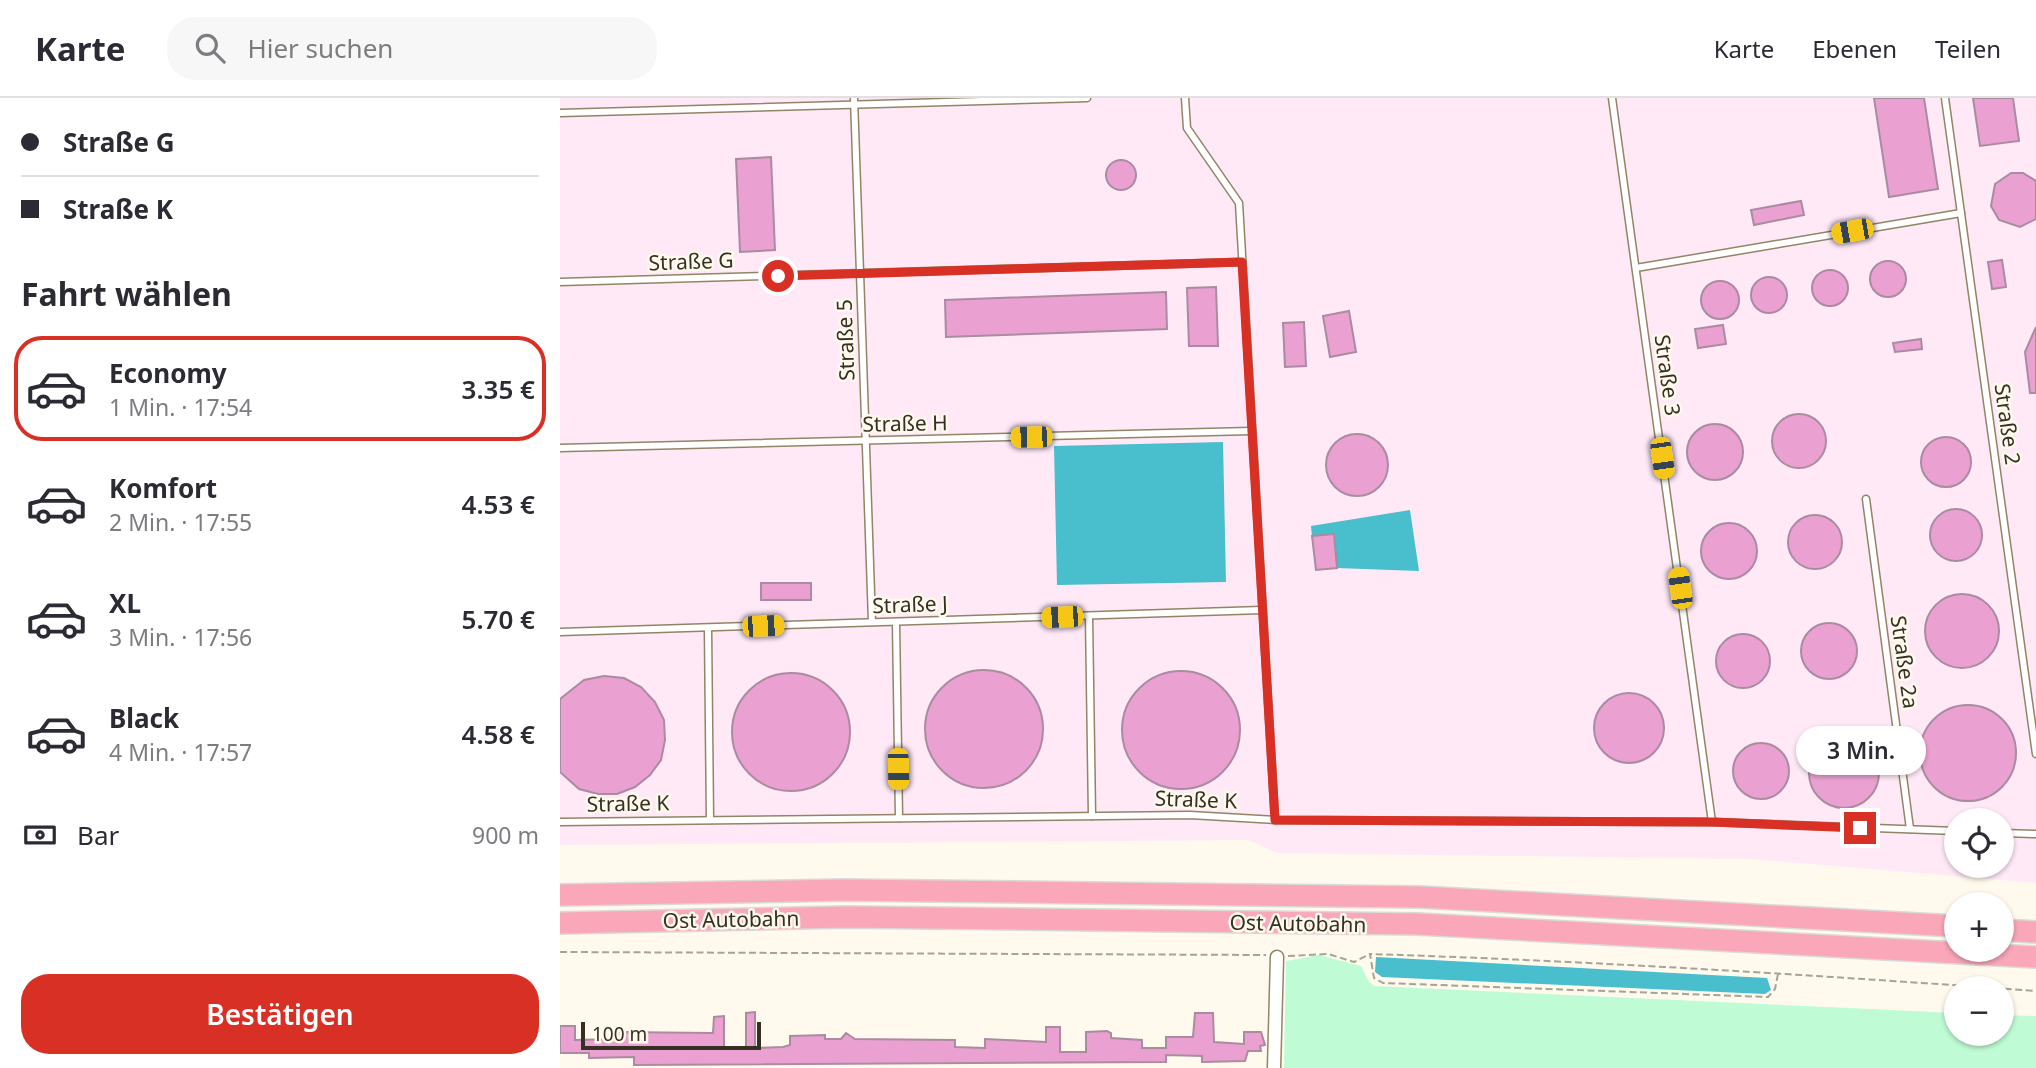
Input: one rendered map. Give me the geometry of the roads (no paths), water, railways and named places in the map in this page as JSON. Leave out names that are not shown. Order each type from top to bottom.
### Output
[{"type":"highway","name":"Ost Autobahn","points":[[560,895],[844,890],[1420,897],[1944,925]]},
{"type":"highway","name":"Ost Autobahn","points":[[560,923],[846,917],[1418,924],[2036,957]]},
{"type":"highway","points":[[2014,931],[2036,932]]},
{"type":"street","points":[[1274,1068],[1278,957]]},
{"type":"lane","points":[[560,113],[854,102],[1087,98]]},
{"type":"lane","points":[[1185,98],[1187,128],[1239,203],[1275,820]]},
{"type":"lane","name":"Straße 3","points":[[1612,98],[1712,822]]},
{"type":"lane","name":"Straße 2","points":[[1945,98],[2036,754]]},
{"type":"lane","name":"Straße 5","points":[[854,102],[872,622]]},
{"type":"lane","points":[[1636,268],[1961,213]]},
{"type":"lane","name":"Straße G","points":[[560,282],[1242,262]]},
{"type":"lane","name":"Straße H","points":[[560,448],[1251,431]]},
{"type":"lane","name":"Straße 2a","points":[[1866,499],[1910,829]]},
{"type":"lane","name":"Straße J","points":[[560,632],[1262,610]]},
{"type":"lane","points":[[1089,616],[1092,816]]},
{"type":"lane","points":[[896,622],[899,818]]},
{"type":"lane","points":[[708,628],[710,820]]},
{"type":"lane","name":"Straße K","points":[[560,821],[1190,815],[1275,820],[1712,822],[1944,830]]},
{"type":"lane","points":[[2014,833],[2036,834]]},
{"type":"water","points":[[1223,442],[1226,582],[1057,585],[1054,446]]},
{"type":"water","points":[[1410,510],[1419,571],[1337,568],[1334,534],[1312,536],[1311,526]]},
{"type":"water","points":[[1376,957],[1767,978],[1771,990],[1765,994],[1382,977],[1375,972]]}]
